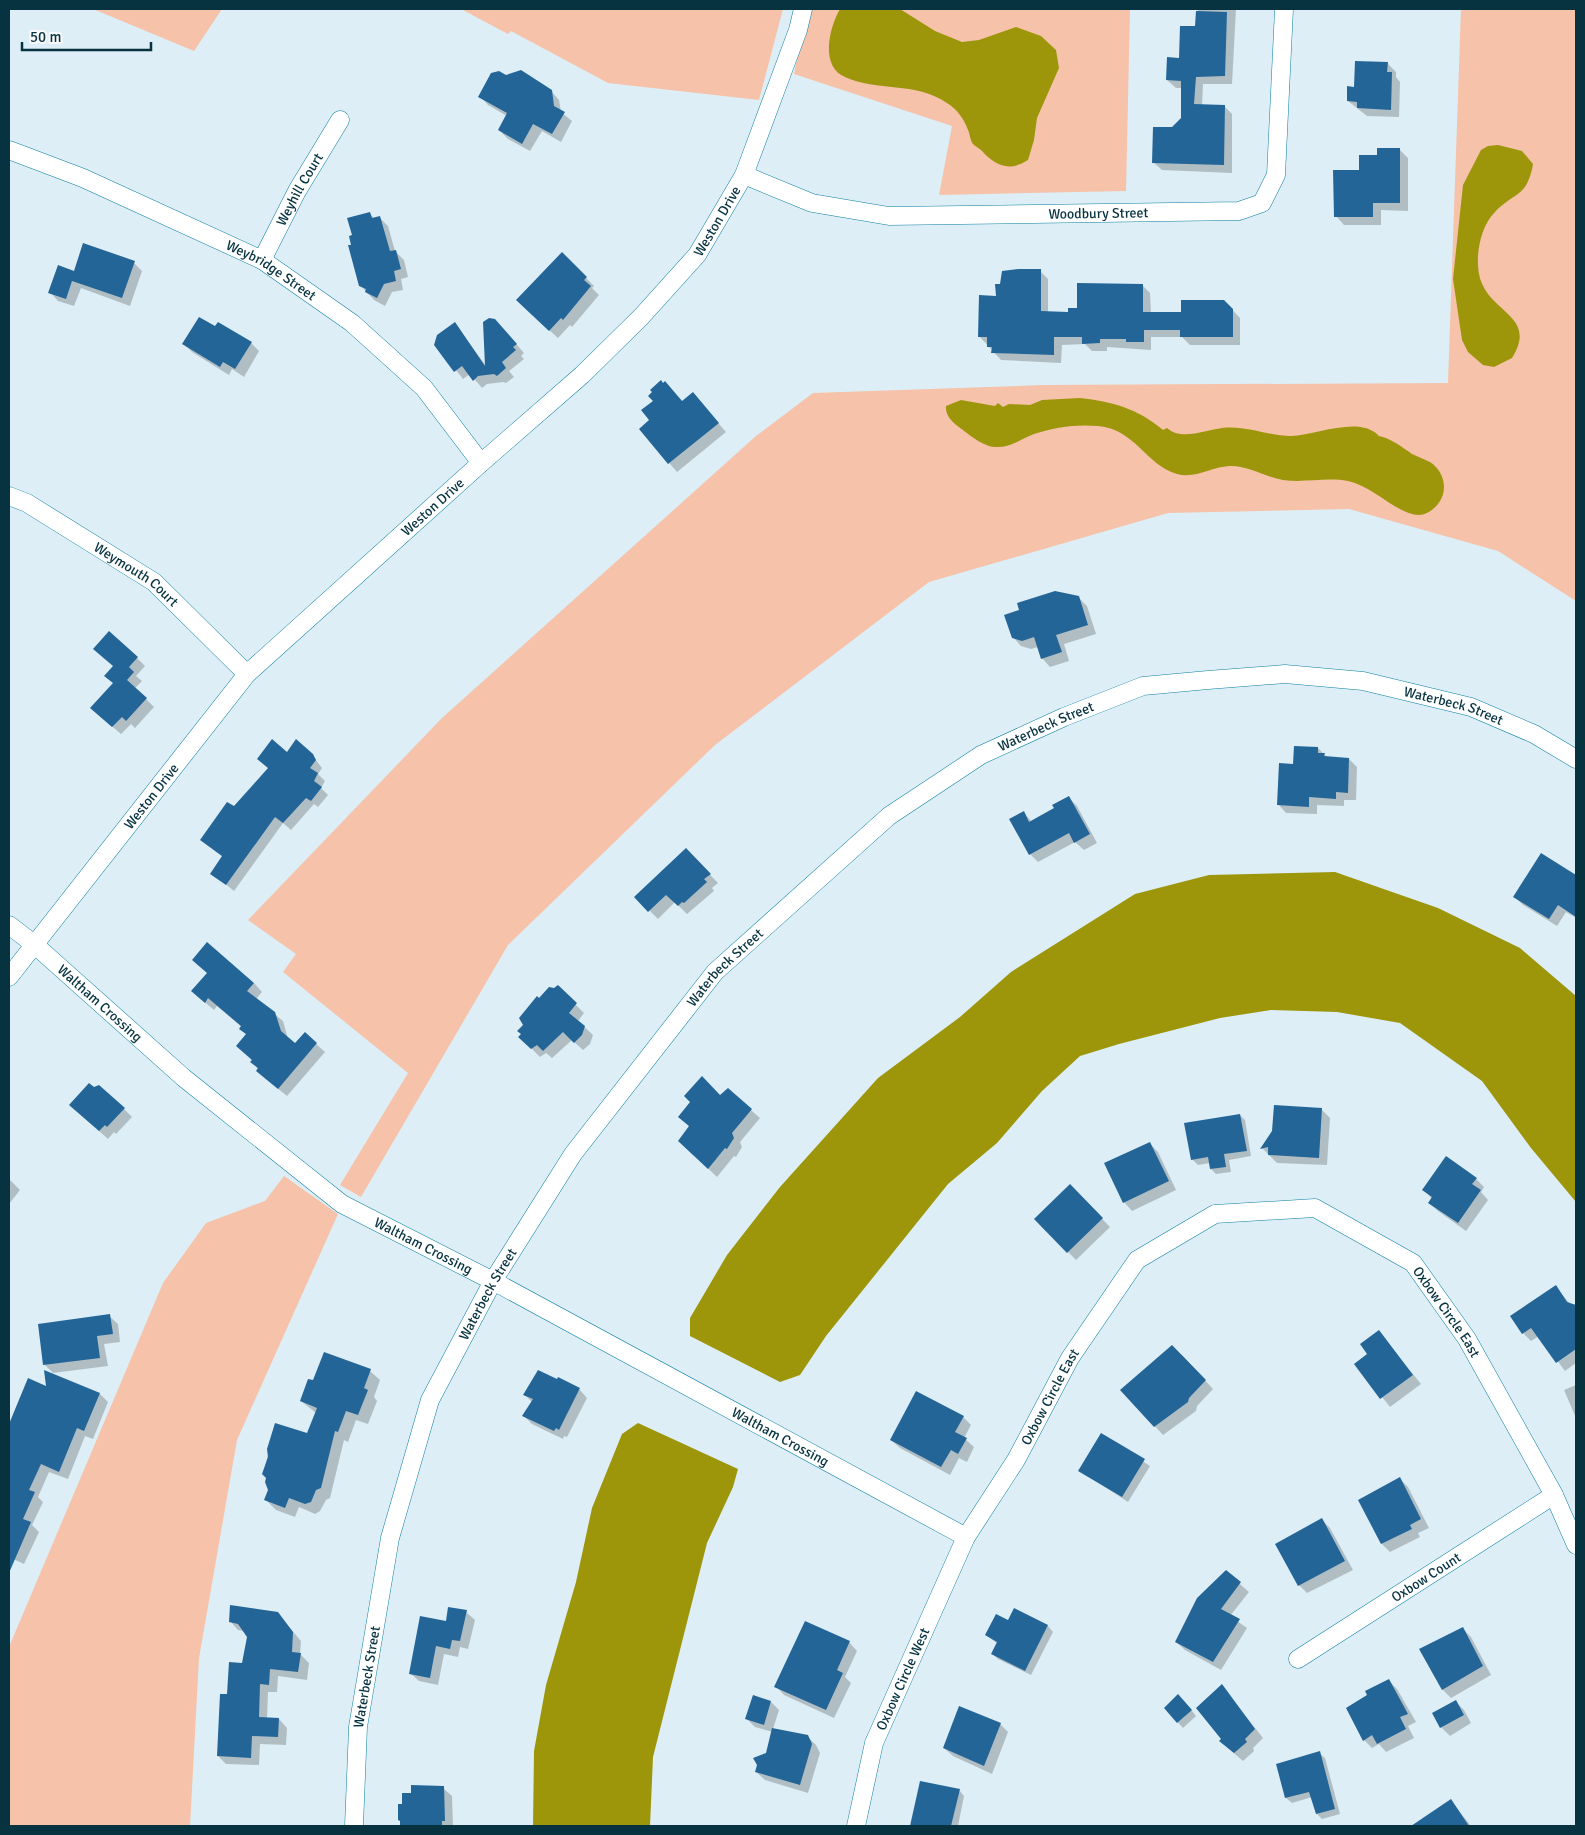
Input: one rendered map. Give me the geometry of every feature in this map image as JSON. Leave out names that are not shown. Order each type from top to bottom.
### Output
[{"type":"street","name":"Weston Drive","points":[[9,977],[247,674],[481,463],[582,375],[641,317],[697,255],[744,175],[795,37],[802,9]]},
{"type":"street","name":"Woodbury Street","points":[[744,175],[812,203],[889,216],[1239,211],[1262,203],[1276,175],[1284,9]]},
{"type":"street","name":"Weyhill Court","points":[[262,260],[297,191],[340,120]]},
{"type":"street","name":"Weybridge Street","points":[[9,150],[83,178],[262,260],[352,323],[424,388],[481,463]]},
{"type":"street","name":"Weymouth Court","points":[[9,496],[27,503],[154,582],[247,674]]},
{"type":"street","name":"Waterbeck Street","points":[[354,1826],[358,1726],[390,1538],[430,1400],[493,1281],[573,1154],[715,972],[889,816],[981,755],[1064,717],[1143,686],[1285,674],[1363,681],[1471,707],[1534,734],[1576,758]]},
{"type":"street","name":"Waltham Crossing","points":[[9,925],[36,945],[184,1078],[342,1204],[493,1281],[966,1537]]},
{"type":"street","name":"Oxbow Circle East","points":[[966,1537],[1016,1460],[1070,1358],[1138,1260],[1215,1214],[1315,1208],[1413,1262],[1467,1339],[1554,1495],[1576,1545]]},
{"type":"street","name":"Oxbow Count","points":[[1298,1660],[1554,1495]]},
{"type":"street","name":"Oxbow Circle West","points":[[856,1826],[874,1743],[966,1537]]},
{"type":"shaded area","points":[[93,9],[222,9],[194,51]]},
{"type":"shaded area","points":[[461,9],[783,9],[759,100],[608,83],[511,31],[508,34]]},
{"type":"shaded area","points":[[807,9],[1130,9],[1126,191],[939,195],[952,126],[794,74]]},
{"type":"shaded area","points":[[840,9],[900,9],[935,31],[962,42],[979,40],[1016,27],[1041,36],[1056,50],[1059,68],[1037,118],[1034,140],[1028,160],[1015,166],[1003,166],[992,160],[973,144],[969,132],[957,111],[951,105],[935,96],[909,89],[857,82],[837,72],[829,55],[829,45],[833,25]]},
{"type":"shaded area","points":[[1461,9],[1576,9],[1576,601],[1498,551],[1349,509],[1168,513],[929,582],[715,745],[508,945],[361,1197],[340,1185],[408,1073],[283,972],[296,954],[248,920],[442,718],[756,436],[813,393],[1045,385],[1448,383]]},
{"type":"shaded area","points":[[1498,145],[1522,151],[1533,164],[1524,189],[1502,205],[1490,217],[1478,251],[1481,281],[1488,294],[1514,321],[1519,331],[1519,343],[1512,358],[1494,367],[1483,365],[1468,352],[1462,340],[1453,279],[1463,185],[1481,150],[1488,146]]},
{"type":"shaded area","points":[[1080,398],[1124,407],[1144,416],[1163,430],[1167,428],[1179,434],[1194,434],[1231,427],[1291,436],[1338,428],[1361,427],[1393,441],[1435,466],[1442,476],[1443,493],[1434,508],[1427,513],[1419,515],[1411,514],[1394,506],[1367,488],[1348,481],[1283,480],[1236,466],[1222,467],[1190,475],[1177,474],[1157,463],[1122,433],[1098,426],[1082,425],[1058,428],[1034,434],[1006,446],[991,446],[976,440],[956,425],[946,409],[946,406],[961,400],[995,406],[998,403],[1003,407],[1009,404],[1030,405],[1042,400]]},
{"type":"shaded area","points":[[1335,872],[1438,908],[1520,948],[1576,996],[1576,1202],[1531,1148],[1482,1081],[1400,1023],[1337,1012],[1271,1010],[1220,1018],[1080,1056],[1042,1091],[997,1143],[948,1184],[826,1336],[800,1375],[780,1382],[690,1336],[690,1318],[727,1255],[780,1187],[878,1078],[960,1017],[1011,972],[1135,894],[1209,875]]},
{"type":"shaded area","points":[[284,1176],[338,1214],[237,1440],[199,1658],[190,1826],[9,1826],[9,1647],[163,1283],[206,1223],[265,1201]]},
{"type":"shaded area","points":[[638,1423],[738,1469],[733,1487],[707,1543],[653,1757],[650,1826],[533,1826],[534,1751],[546,1685],[576,1582],[592,1508],[622,1434]]},
{"type":"building","points":[[1196,11],[1227,12],[1225,76],[1196,77],[1194,104],[1225,105],[1224,165],[1152,163],[1153,127],[1172,127],[1181,118],[1181,81],[1166,80],[1167,57],[1179,58],[1180,26],[1195,26]]},
{"type":"building","points":[[1355,61],[1388,62],[1387,72],[1392,72],[1391,110],[1357,108],[1357,102],[1347,101],[1347,86],[1354,87]]},
{"type":"building","points":[[521,70],[552,90],[554,106],[565,112],[552,134],[533,124],[522,144],[498,130],[507,113],[478,97],[491,73],[499,71],[506,75]]},
{"type":"building","points":[[1377,148],[1400,148],[1400,203],[1373,203],[1373,217],[1334,217],[1333,170],[1359,170],[1359,155],[1377,155]]},
{"type":"building","points":[[370,212],[372,218],[380,216],[390,251],[396,250],[401,269],[394,271],[396,281],[384,284],[377,298],[365,292],[366,289],[359,286],[348,245],[351,245],[349,236],[352,235],[347,218]]},
{"type":"building","points":[[83,243],[135,261],[122,298],[72,281],[66,299],[48,293],[58,265],[74,271]]},
{"type":"building","points":[[562,252],[587,277],[584,280],[591,286],[563,320],[561,318],[549,331],[516,300]]},
{"type":"building","points":[[1041,269],[1041,311],[1068,312],[1068,308],[1077,308],[1077,283],[1143,284],[1143,312],[1181,312],[1181,300],[1224,300],[1233,309],[1233,337],[1180,337],[1180,330],[1144,330],[1144,342],[1126,342],[1126,339],[1100,339],[1100,343],[1082,344],[1082,337],[1054,337],[1054,355],[991,353],[992,347],[987,347],[987,337],[978,337],[979,295],[996,296],[995,284],[1000,284],[1002,271]]},
{"type":"building","points":[[199,317],[215,326],[218,322],[252,342],[235,369],[223,362],[220,367],[182,344]]},
{"type":"building","points":[[489,318],[495,319],[517,344],[513,347],[516,350],[502,362],[506,368],[497,376],[494,374],[478,376],[473,381],[462,366],[454,372],[434,345],[437,335],[455,322],[485,366],[483,322]]},
{"type":"building","points":[[661,380],[663,383],[665,381],[682,401],[693,392],[719,423],[668,464],[639,429],[649,420],[641,410],[653,401],[648,396],[652,392],[650,390]]},
{"type":"building","points":[[1055,591],[1079,596],[1088,625],[1056,635],[1062,652],[1041,659],[1034,637],[1022,641],[1012,638],[1004,615],[1019,610],[1017,603]]},
{"type":"building","points":[[109,631],[138,657],[129,667],[134,672],[127,680],[147,698],[126,721],[122,717],[112,727],[90,708],[113,683],[104,676],[113,666],[93,649]]},
{"type":"building","points":[[272,739],[287,752],[296,739],[313,754],[316,760],[310,768],[318,773],[314,781],[322,787],[311,801],[306,798],[283,823],[275,817],[226,885],[210,874],[222,856],[200,840],[227,802],[234,806],[268,768],[257,759]]},
{"type":"building","points":[[1294,746],[1318,747],[1318,753],[1325,753],[1324,756],[1349,758],[1348,793],[1336,792],[1336,799],[1309,797],[1309,807],[1277,805],[1279,763],[1293,764]]},
{"type":"building","points":[[1069,796],[1090,834],[1074,843],[1069,833],[1029,855],[1009,819],[1024,811],[1029,822],[1054,808],[1052,805]]},
{"type":"building","points":[[686,848],[711,874],[704,879],[707,882],[684,903],[682,902],[678,906],[666,895],[648,912],[634,897]]},
{"type":"building","points":[[1541,853],[1576,875],[1576,917],[1558,905],[1549,919],[1513,897]]},
{"type":"building","points":[[207,942],[254,983],[247,991],[275,1012],[281,1031],[295,1043],[305,1032],[317,1043],[278,1089],[256,1071],[258,1068],[250,1062],[252,1060],[236,1046],[246,1034],[239,1029],[241,1026],[208,998],[205,1003],[191,991],[207,973],[192,960]]},
{"type":"building","points":[[558,985],[577,1003],[569,1013],[585,1026],[582,1035],[574,1043],[563,1032],[543,1051],[537,1045],[531,1049],[518,1037],[521,1034],[517,1031],[523,1025],[519,1018],[537,996],[539,998],[549,987],[554,988]]},
{"type":"building","points":[[702,1076],[720,1095],[728,1088],[752,1109],[732,1133],[734,1138],[727,1149],[725,1148],[708,1169],[678,1141],[689,1126],[678,1117],[690,1102],[684,1096]]},
{"type":"building","points":[[89,1083],[94,1087],[99,1085],[125,1108],[107,1127],[105,1125],[99,1131],[69,1105]]},
{"type":"building","points":[[1274,1105],[1322,1108],[1319,1158],[1268,1155],[1268,1147],[1260,1149],[1272,1131]]},
{"type":"building","points":[[1240,1114],[1247,1151],[1224,1154],[1226,1167],[1210,1169],[1208,1157],[1191,1160],[1184,1123]]},
{"type":"building","points":[[1150,1142],[1169,1181],[1123,1203],[1104,1163]]},
{"type":"building","points":[[1446,1156],[1477,1178],[1472,1184],[1481,1190],[1458,1223],[1428,1203],[1432,1197],[1422,1190]]},
{"type":"building","points":[[1070,1184],[1103,1218],[1067,1253],[1034,1219]]},
{"type":"building","points":[[1556,1285],[1567,1302],[1576,1305],[1576,1349],[1556,1363],[1531,1328],[1522,1334],[1510,1316]]},
{"type":"building","points":[[110,1314],[113,1334],[97,1336],[100,1358],[43,1365],[38,1324]]},
{"type":"building","points":[[1379,1330],[1413,1375],[1380,1399],[1354,1364],[1367,1354],[1360,1344]]},
{"type":"building","points":[[1172,1345],[1206,1380],[1189,1398],[1188,1402],[1154,1427],[1120,1390]]},
{"type":"building","points":[[324,1352],[371,1369],[364,1388],[368,1390],[358,1415],[346,1411],[338,1432],[335,1431],[321,1488],[316,1490],[311,1502],[305,1504],[289,1498],[285,1508],[264,1500],[268,1490],[265,1482],[266,1478],[262,1474],[268,1457],[267,1449],[275,1423],[307,1433],[317,1408],[300,1401],[308,1379],[313,1380]]},
{"type":"building","points":[[44,1370],[100,1393],[84,1431],[77,1428],[59,1472],[41,1464],[29,1490],[35,1492],[23,1519],[31,1522],[9,1573],[9,1424],[28,1378],[46,1386]]},
{"type":"building","points":[[538,1370],[580,1388],[559,1430],[556,1428],[554,1431],[522,1416],[533,1399],[523,1395]]},
{"type":"building","points":[[916,1391],[964,1416],[955,1432],[967,1438],[958,1454],[951,1450],[941,1467],[890,1440]]},
{"type":"building","points":[[1101,1433],[1145,1459],[1122,1497],[1078,1471]]},
{"type":"building","points":[[1400,1477],[1421,1519],[1410,1525],[1412,1529],[1381,1544],[1358,1500]]},
{"type":"building","points":[[1322,1518],[1345,1561],[1298,1586],[1275,1544]]},
{"type":"building","points":[[1226,1570],[1241,1582],[1221,1609],[1240,1619],[1213,1662],[1175,1642],[1197,1598]]},
{"type":"building","points":[[230,1605],[278,1612],[293,1632],[292,1652],[301,1653],[298,1672],[270,1669],[269,1685],[260,1684],[259,1717],[279,1718],[278,1737],[252,1736],[251,1758],[217,1756],[220,1694],[227,1694],[229,1662],[242,1663],[247,1637],[238,1624],[229,1622]]},
{"type":"building","points":[[448,1607],[467,1610],[460,1641],[452,1640],[450,1649],[436,1646],[430,1678],[409,1674],[420,1616],[446,1621]]},
{"type":"building","points":[[1014,1608],[1048,1625],[1025,1671],[991,1654],[997,1642],[985,1635],[996,1614],[1008,1620]]},
{"type":"building","points":[[805,1621],[850,1641],[837,1670],[843,1673],[826,1710],[774,1687]]},
{"type":"building","points":[[1463,1627],[1483,1666],[1442,1690],[1419,1649]]},
{"type":"building","points":[[1389,1679],[1408,1714],[1400,1717],[1406,1729],[1377,1744],[1372,1735],[1363,1741],[1346,1708],[1367,1695],[1365,1691]]},
{"type":"building","points":[[1222,1684],[1255,1729],[1245,1739],[1247,1742],[1234,1753],[1219,1741],[1221,1739],[1196,1708]]},
{"type":"building","points":[[1178,1694],[1192,1710],[1177,1723],[1164,1708]]},
{"type":"building","points":[[753,1695],[771,1701],[764,1725],[745,1719]]},
{"type":"building","points":[[1456,1700],[1464,1715],[1440,1728],[1432,1713]]},
{"type":"building","points":[[959,1706],[1001,1723],[984,1766],[943,1748]]},
{"type":"building","points":[[772,1728],[808,1735],[812,1744],[800,1785],[755,1772],[757,1765],[753,1758],[766,1753]]},
{"type":"building","points":[[1320,1751],[1335,1809],[1316,1814],[1309,1792],[1285,1798],[1276,1764]]},
{"type":"building","points":[[920,1781],[960,1789],[951,1826],[910,1826]]},
{"type":"building","points":[[411,1785],[444,1786],[445,1821],[442,1821],[442,1826],[400,1826],[398,1804],[402,1804],[402,1793],[411,1793]]},
{"type":"building","points":[[1451,1799],[1469,1826],[1411,1826]]}]
